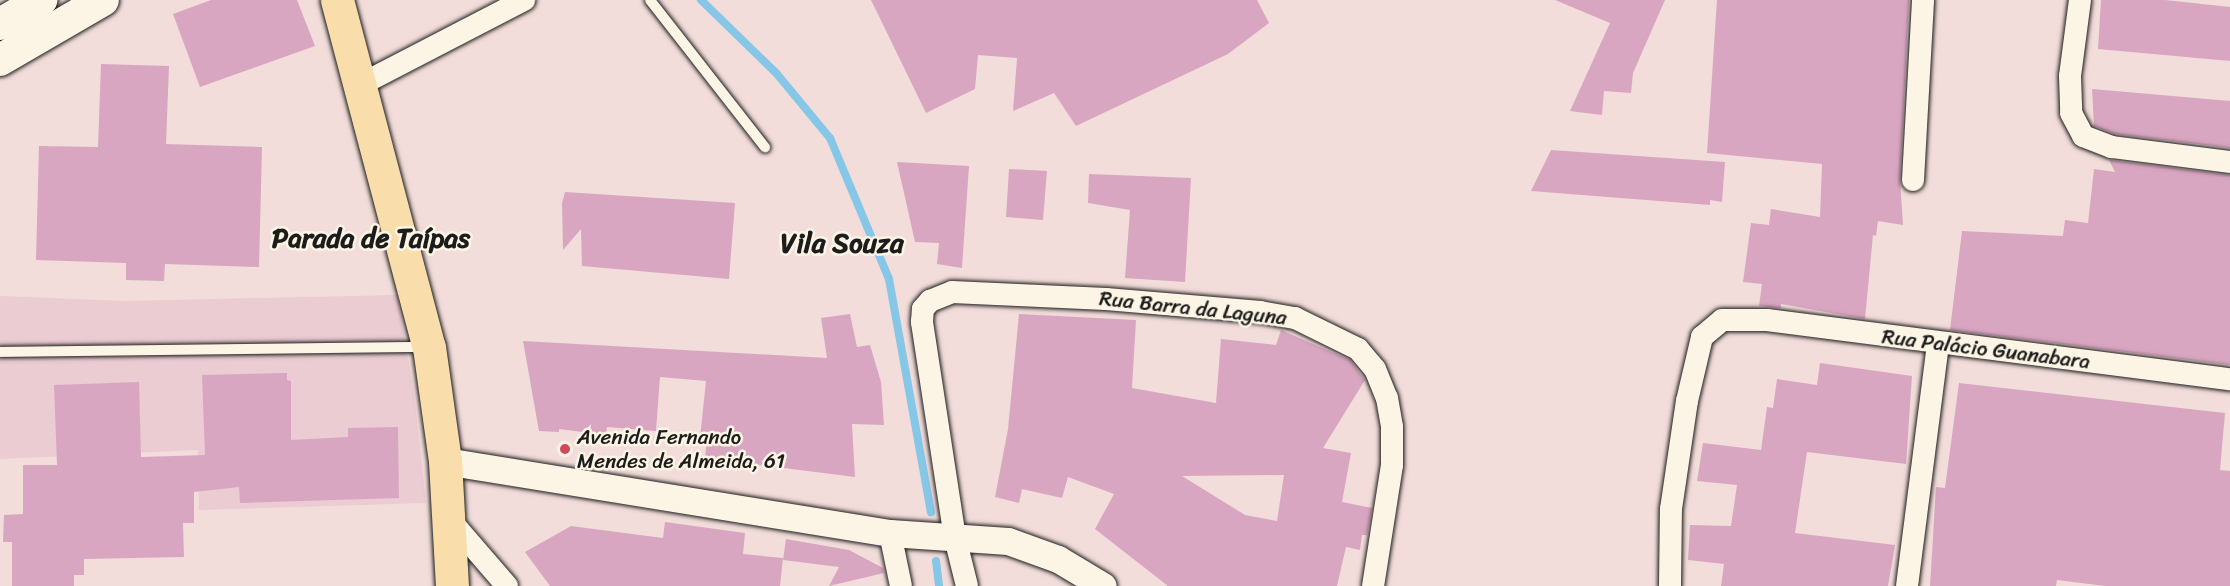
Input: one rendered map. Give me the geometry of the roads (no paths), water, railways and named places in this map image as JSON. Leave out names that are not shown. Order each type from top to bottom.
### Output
[{"type":"main road","points":[[0,24],[41,0]]},
{"type":"main road","points":[[0,60],[103,0]]},
{"type":"main road","points":[[337,0],[429,347],[445,461],[452,586]]},
{"type":"street","points":[[360,85],[524,0]]},
{"type":"street","points":[[1913,180],[1923,0]]},
{"type":"street","points":[[2080,0],[2071,113],[2083,136],[2112,147],[2230,162]]},
{"type":"street","name":"Rua Barra da Laguna","points":[[955,538],[923,336],[923,309],[930,301],[952,292],[1106,299],[1260,312],[1295,318],[1358,349],[1375,369],[1387,398],[1392,428],[1392,465],[1373,586]]},
{"type":"street","name":"Rua Palácio Guanabara","points":[[1670,586],[1677,456],[1696,352],[1710,327],[1722,320],[1743,318],[2230,379]]},
{"type":"street","points":[[1907,586],[1938,344]]},
{"type":"street","points":[[445,461],[890,532],[1008,541],[1058,559],[1103,586]]},
{"type":"street","points":[[450,520],[507,586]]},
{"type":"street","points":[[890,532],[901,586]]},
{"type":"street","points":[[955,538],[966,586]]},
{"type":"lane","points":[[650,0],[765,147]]},
{"type":"lane","points":[[0,352],[429,347]]},
{"type":"waterway","points":[[701,0],[777,74],[830,138],[889,279],[931,512]]},
{"type":"waterway","points":[[936,561],[939,586]]},
{"type":"place","name":"Avenida Fernando Mendes de Almeida, 61","points":[[565,449]]},
{"type":"district","name":"Parada de Taípas","points":[[371,239]]},
{"type":"district","name":"Vila Souza","points":[[842,244]]}]
